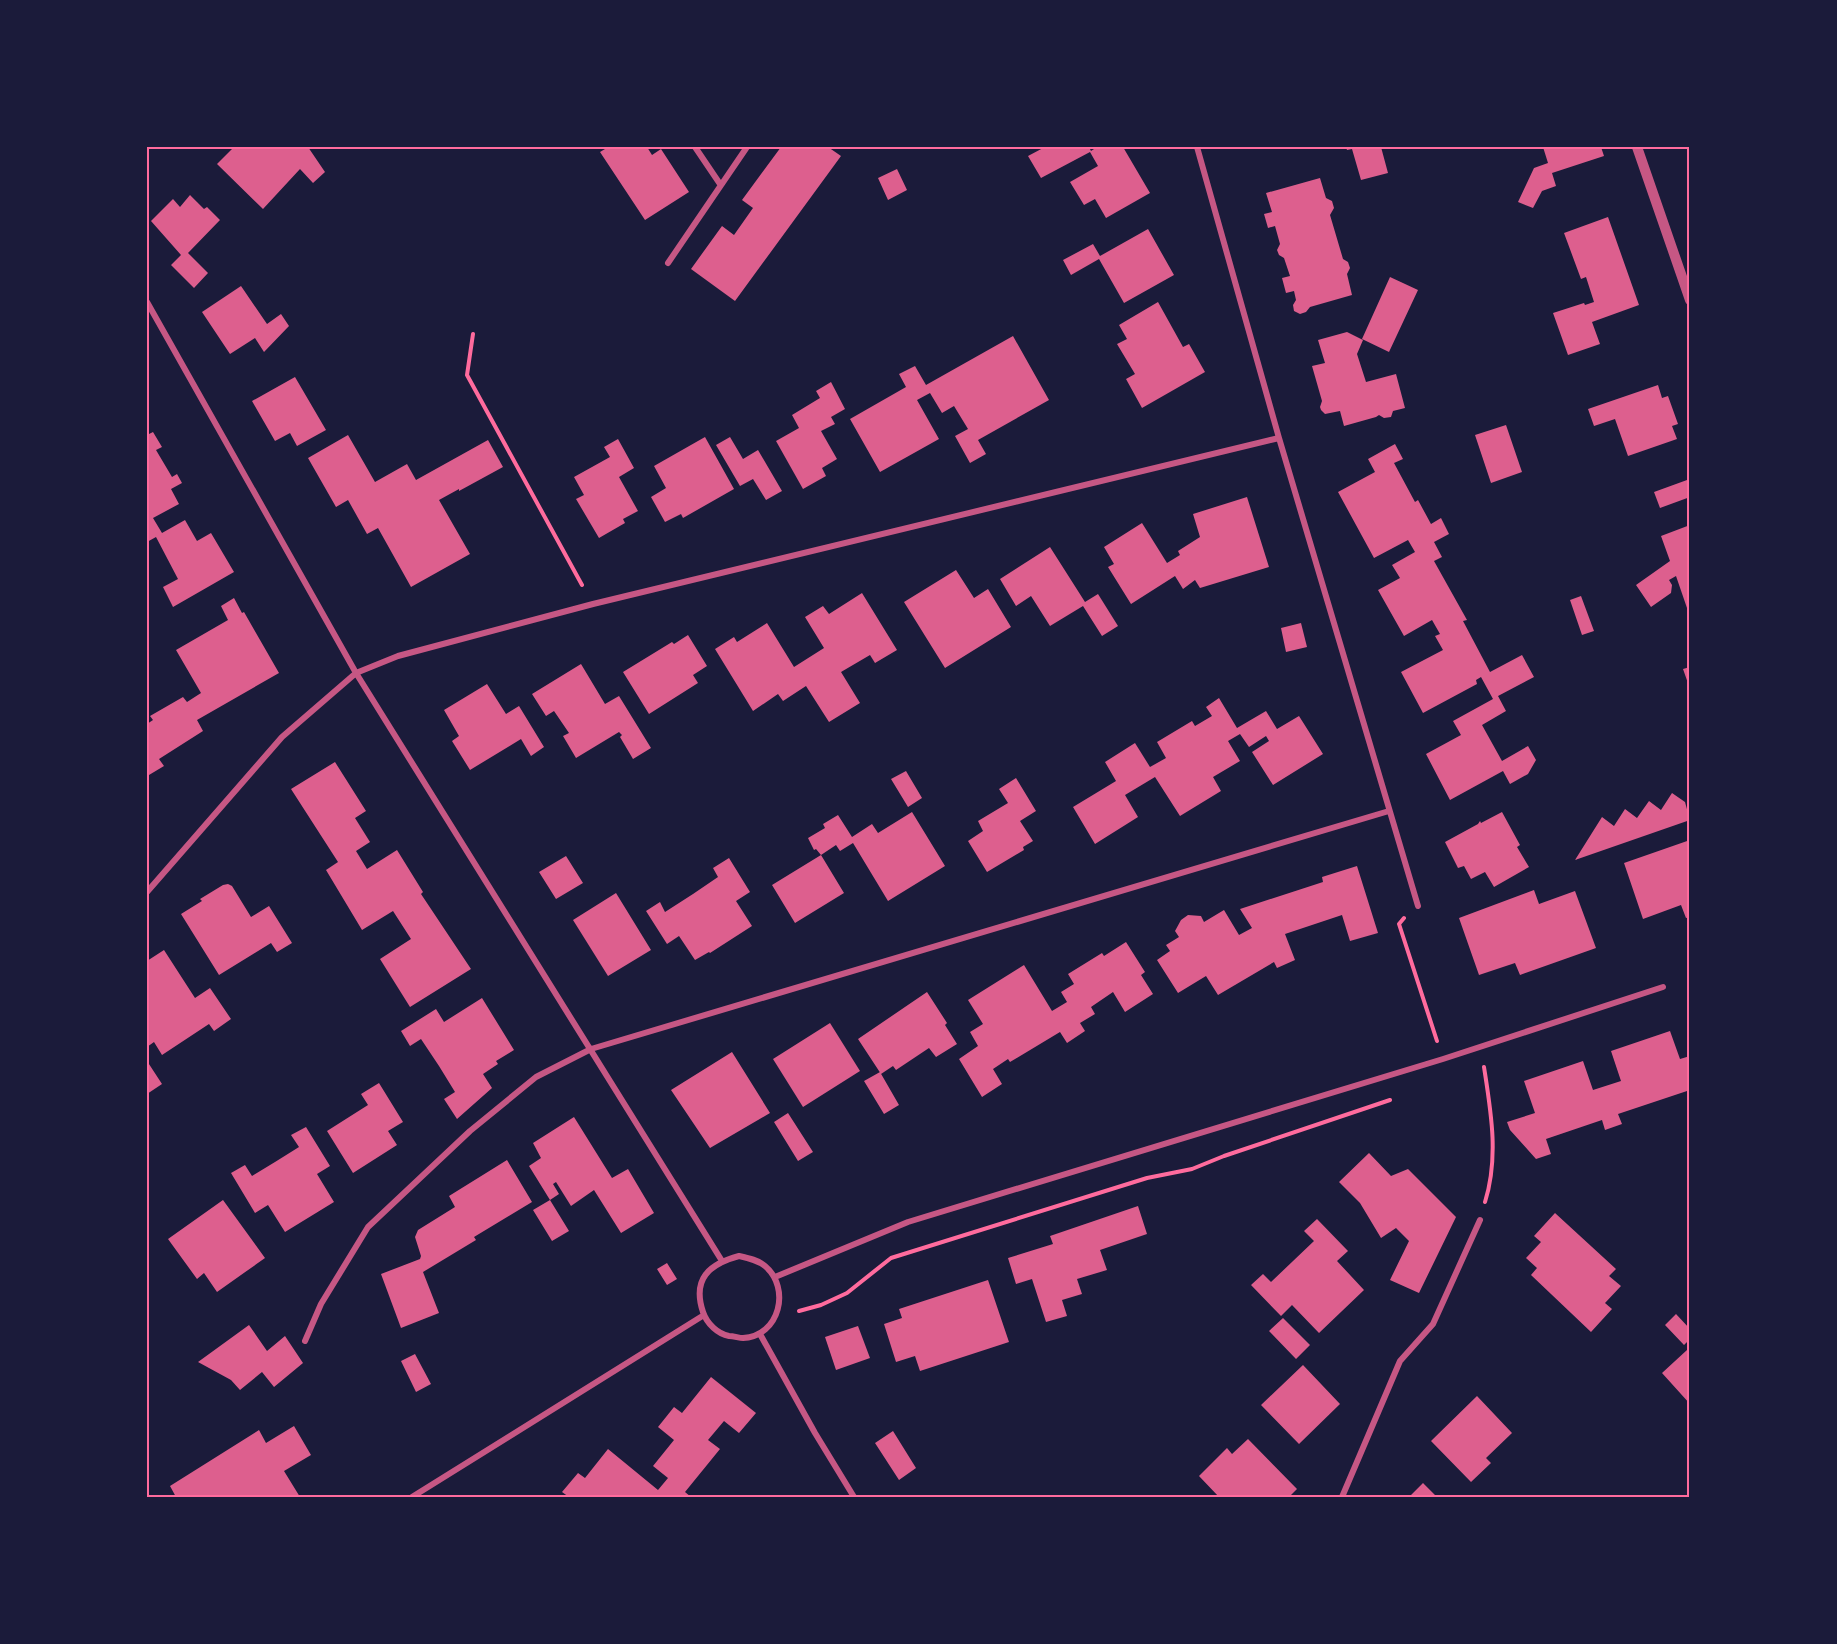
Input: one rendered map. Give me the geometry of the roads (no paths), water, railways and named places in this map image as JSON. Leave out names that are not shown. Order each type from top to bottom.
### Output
[{"type":"street","points":[[696,147],[720,184]]},
{"type":"street","points":[[668,263],[747,147]]},
{"type":"street","points":[[1197,147],[1279,438],[1418,906]]},
{"type":"street","points":[[1637,147],[1690,300]]},
{"type":"street","points":[[147,302],[356,673],[722,1261]]},
{"type":"street","points":[[147,892],[282,737],[356,673],[398,656],[593,604],[1279,438]]},
{"type":"street","points":[[304,1341],[321,1304],[368,1227],[470,1131],[536,1077],[591,1048],[1389,811]]},
{"type":"street","points":[[775,1277],[908,1222],[1443,1059],[1663,987]]},
{"type":"street","points":[[1342,1497],[1400,1360],[1433,1324],[1480,1220]]},
{"type":"street","points":[[739,1256],[764,1265],[775,1277],[780,1292],[780,1308],[772,1323],[760,1334],[743,1338],[723,1335],[711,1326],[704,1315],[700,1300],[703,1280],[710,1268],[722,1261],[739,1256]]},
{"type":"street","points":[[412,1497],[704,1315]]},
{"type":"street","points":[[760,1334],[815,1433],[854,1497]]}]
